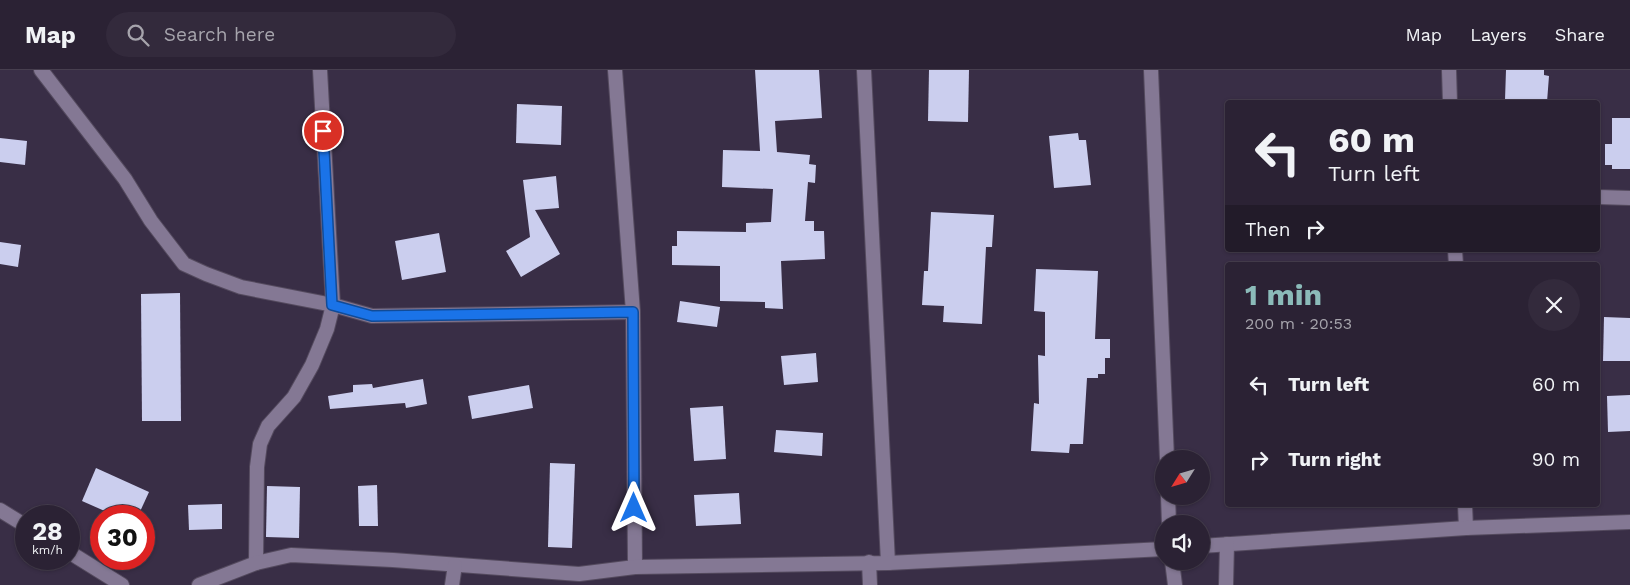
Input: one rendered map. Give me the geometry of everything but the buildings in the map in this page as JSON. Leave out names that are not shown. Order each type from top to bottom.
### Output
[{"type":"street","points":[[41,70],[119,172],[151,221],[184,264],[241,287],[332,305],[372,316],[633,312]]},
{"type":"street","points":[[256,562],[257,467],[260,444],[268,426],[294,397],[312,365],[326,329],[332,305],[320,70]]},
{"type":"street","points":[[615,70],[633,312],[634,567]]},
{"type":"street","points":[[864,70],[888,563]]},
{"type":"street","points":[[1151,70],[1167,450]]},
{"type":"street","points":[[1449,70],[1450,100]]},
{"type":"street","points":[[1600,197],[1630,198]]},
{"type":"street","points":[[1465,507],[1466,528]]},
{"type":"street","points":[[0,510],[15,519]]},
{"type":"street","points":[[1210,545],[1466,528],[1630,522]]},
{"type":"street","points":[[1226,585],[1227,544]]},
{"type":"street","points":[[199,585],[256,562],[291,555],[455,564],[580,579],[634,567],[888,563],[1155,548]]},
{"type":"street","points":[[80,559],[122,585]]},
{"type":"street","points":[[869,562],[870,585]]},
{"type":"street","points":[[452,585],[455,564]]},
{"type":"street","points":[[1173,570],[1175,585]]},
{"type":"route","points":[[323,131],[332,305],[372,316],[633,312],[634,508]]}]
